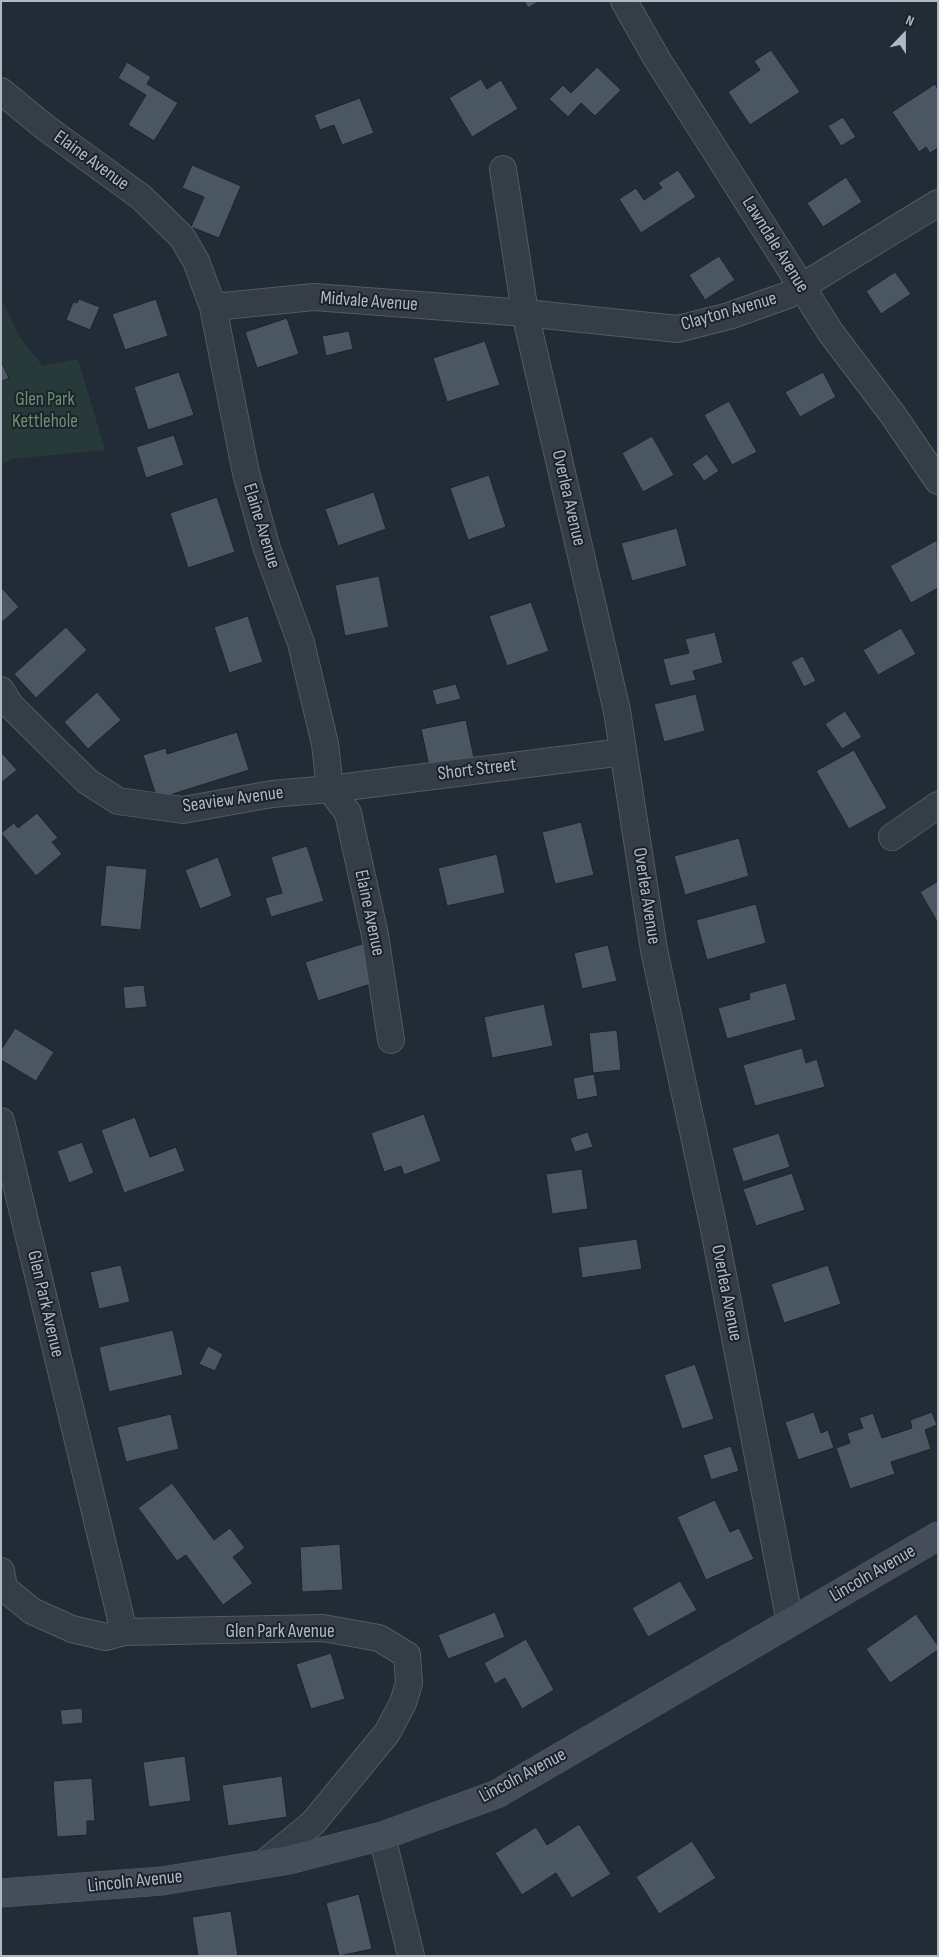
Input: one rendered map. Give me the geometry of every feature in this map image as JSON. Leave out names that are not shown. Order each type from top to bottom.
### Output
[{"type":"main road","name":"Lincoln Avenue","points":[[1,1893],[162,1881],[289,1860],[382,1836],[496,1794],[938,1536]]},
{"type":"street","name":"Lawndale Avenue","points":[[624,1],[657,59],[831,333],[893,415],[938,481]]},
{"type":"street","name":"Elaine Avenue","points":[[1,91],[46,128],[141,197],[182,237],[196,261],[213,307],[246,473],[267,549],[300,643],[325,744],[330,789],[348,813],[375,935],[391,1040]]},
{"type":"street","name":"Overlea Avenue","points":[[503,169],[525,313],[617,711],[654,950],[713,1224],[790,1622]]},
{"type":"street","name":"Clayton Avenue","points":[[525,313],[678,329],[728,316],[780,298],[938,203]]},
{"type":"street","name":"Midvale Avenue","points":[[213,307],[314,297],[525,313]]},
{"type":"street","name":"Seaview Avenue","points":[[1,690],[10,705],[87,782],[118,801],[183,810],[272,794],[330,789]]},
{"type":"street","name":"Short Street","points":[[330,789],[623,752]]},
{"type":"street","points":[[892,836],[938,805]]},
{"type":"street","name":"Glen Park Avenue","points":[[1,1121],[124,1632]]},
{"type":"street","name":"Glen Park Avenue","points":[[1,1571],[4,1588],[32,1611],[72,1628],[106,1637],[124,1632],[323,1628],[379,1638],[407,1655],[408,1682],[403,1703],[387,1733],[313,1823],[263,1864]]},
{"type":"street","points":[[382,1836],[411,1956]]},
{"type":"green space","name":"Glen Park Kettlehole","points":[[1,298],[20,338],[43,366],[78,359],[105,450],[11,459],[1,466]]},
{"type":"building","points":[[524,1],[539,1],[528,8]]},
{"type":"building","points":[[771,50],[800,92],[750,125],[728,92],[760,70],[754,61]]},
{"type":"building","points":[[127,62],[151,77],[147,84],[178,103],[154,141],[128,125],[146,95],[118,78]]},
{"type":"building","points":[[597,67],[621,90],[595,116],[581,103],[568,117],[549,99],[563,85],[571,93]]},
{"type":"building","points":[[481,79],[487,89],[501,80],[518,109],[472,137],[449,98]]},
{"type":"building","points":[[935,84],[938,89],[938,148],[930,153],[926,147],[919,152],[892,112]]},
{"type":"building","points":[[360,98],[374,133],[342,145],[334,125],[320,130],[314,115]]},
{"type":"building","points":[[843,117],[856,137],[841,146],[828,126]]},
{"type":"building","points":[[192,165],[241,186],[219,238],[191,227],[204,197],[182,188]]},
{"type":"building","points":[[678,170],[696,197],[641,233],[619,199],[636,188],[644,200],[662,188],[658,183]]},
{"type":"building","points":[[846,177],[862,202],[823,227],[807,203]]},
{"type":"building","points":[[719,256],[735,280],[705,300],[689,275]]},
{"type":"building","points":[[895,272],[911,294],[881,314],[866,291]]},
{"type":"building","points":[[79,299],[100,307],[90,330],[66,320],[73,302],[77,303]]},
{"type":"building","points":[[156,299],[168,336],[125,350],[112,314]]},
{"type":"building","points":[[287,318],[299,354],[257,368],[245,332]]},
{"type":"building","points":[[349,331],[353,349],[326,356],[322,336]]},
{"type":"building","points":[[485,341],[500,385],[447,402],[433,358]]},
{"type":"building","points":[[1,361],[9,378],[1,382]]},
{"type":"building","points":[[179,372],[194,415],[148,430],[134,387]]},
{"type":"building","points":[[823,372],[836,397],[800,417],[785,392]]},
{"type":"building","points":[[729,401],[757,452],[732,465],[704,415]]},
{"type":"building","points":[[174,435],[184,465],[146,478],[136,447]]},
{"type":"building","points":[[652,436],[674,475],[643,492],[622,453]]},
{"type":"building","points":[[707,454],[719,471],[704,481],[692,464]]},
{"type":"building","points":[[489,475],[506,527],[468,540],[450,488]]},
{"type":"building","points":[[374,492],[386,529],[338,546],[325,509]]},
{"type":"building","points":[[217,497],[235,552],[188,568],[170,513]]},
{"type":"building","points":[[677,528],[687,566],[632,581],[621,543]]},
{"type":"building","points":[[937,540],[938,588],[911,603],[890,566]]},
{"type":"building","points":[[379,576],[389,627],[345,636],[335,585]]},
{"type":"building","points":[[1,587],[19,607],[1,623]]},
{"type":"building","points":[[531,602],[549,651],[507,666],[489,616]]},
{"type":"building","points":[[248,616],[263,662],[229,673],[214,627]]},
{"type":"building","points":[[66,627],[87,650],[36,698],[14,674]]},
{"type":"building","points":[[901,628],[916,654],[878,675],[863,650]]},
{"type":"building","points":[[715,632],[723,663],[693,671],[696,680],[670,686],[663,659],[689,653],[685,639]]},
{"type":"building","points":[[803,656],[816,681],[804,687],[791,662]]},
{"type":"building","points":[[456,684],[461,699],[436,705],[432,690]]},
{"type":"building","points":[[97,692],[121,720],[88,749],[64,722]]},
{"type":"building","points":[[696,694],[705,731],[664,742],[654,704]]},
{"type":"building","points":[[845,711],[862,737],[842,749],[825,724]]},
{"type":"building","points":[[466,720],[474,758],[429,766],[421,729]]},
{"type":"building","points":[[237,732],[249,770],[157,799],[143,755],[166,748],[167,754]]},
{"type":"building","points":[[854,750],[887,808],[849,829],[816,771]]},
{"type":"building","points":[[1,752],[17,770],[1,783]]},
{"type":"building","points":[[37,813],[58,838],[52,842],[62,854],[36,876],[1,833],[14,823],[18,828]]},
{"type":"building","points":[[581,822],[594,875],[555,884],[542,832]]},
{"type":"building","points":[[739,838],[749,876],[685,895],[674,856]]},
{"type":"building","points":[[307,846],[324,901],[271,917],[265,898],[282,893],[271,857]]},
{"type":"building","points":[[497,854],[505,893],[447,906],[438,868]]},
{"type":"building","points":[[218,857],[232,896],[200,909],[185,870]]},
{"type":"building","points":[[106,865],[147,869],[141,930],[100,926]]},
{"type":"building","points":[[938,881],[938,923],[920,892]]},
{"type":"building","points":[[756,904],[766,943],[707,960],[696,920]]},
{"type":"building","points":[[365,943],[377,982],[318,1001],[305,962]]},
{"type":"building","points":[[608,945],[617,981],[582,989],[574,953]]},
{"type":"building","points":[[786,983],[796,1020],[727,1039],[718,1008],[750,999],[749,993]]},
{"type":"building","points":[[144,985],[147,1007],[125,1009],[123,987]]},
{"type":"building","points":[[544,1004],[553,1046],[492,1058],[484,1017]]},
{"type":"building","points":[[15,1028],[54,1052],[36,1081],[1,1060],[1,1050]]},
{"type":"building","points":[[617,1030],[621,1070],[593,1073],[589,1033]]},
{"type":"building","points":[[802,1048],[806,1063],[817,1059],[825,1087],[755,1106],[743,1065]]},
{"type":"building","points":[[594,1074],[598,1096],[577,1100],[573,1078]]},
{"type":"building","points":[[424,1114],[441,1161],[404,1175],[401,1166],[384,1172],[371,1133]]},
{"type":"building","points":[[135,1117],[150,1157],[176,1147],[185,1171],[124,1193],[101,1130]]},
{"type":"building","points":[[588,1132],[593,1147],[575,1152],[570,1138]]},
{"type":"building","points":[[779,1133],[790,1167],[743,1182],[732,1148]]},
{"type":"building","points":[[82,1142],[94,1173],[69,1183],[57,1151]]},
{"type":"building","points":[[582,1169],[588,1209],[552,1214],[546,1174]]},
{"type":"building","points":[[792,1173],[805,1210],[756,1226],[743,1189]]},
{"type":"building","points":[[637,1239],[642,1269],[582,1278],[578,1247]]},
{"type":"building","points":[[121,1265],[130,1302],[99,1309],[90,1272]]},
{"type":"building","points":[[828,1265],[841,1304],[784,1323],[771,1284]]},
{"type":"building","points":[[173,1330],[183,1375],[109,1392],[99,1347]]},
{"type":"building","points":[[208,1346],[223,1354],[215,1371],[199,1364]]},
{"type":"building","points":[[695,1364],[714,1419],[682,1429],[664,1375]]},
{"type":"building","points":[[814,1412],[821,1433],[828,1430],[834,1448],[798,1460],[785,1422]]},
{"type":"building","points":[[932,1412],[937,1425],[925,1430],[931,1449],[891,1462],[895,1474],[850,1489],[836,1448],[850,1443],[847,1433],[863,1428],[859,1418],[873,1413],[882,1438],[912,1428],[910,1420]]},
{"type":"building","points":[[171,1414],[179,1449],[126,1462],[117,1427]]},
{"type":"building","points":[[731,1446],[739,1471],[711,1480],[703,1455]]},
{"type":"building","points":[[172,1483],[214,1540],[230,1528],[245,1548],[233,1557],[253,1583],[223,1605],[186,1555],[177,1561],[138,1508]]},
{"type":"building","points":[[715,1500],[730,1532],[739,1528],[754,1559],[706,1580],[677,1517]]},
{"type":"building","points":[[340,1544],[343,1590],[302,1592],[300,1547]]},
{"type":"building","points":[[680,1581],[697,1610],[648,1637],[632,1608]]},
{"type":"building","points":[[495,1612],[505,1637],[448,1659],[438,1635]]},
{"type":"building","points":[[916,1614],[938,1646],[938,1650],[890,1683],[866,1649]]},
{"type":"building","points":[[526,1639],[554,1690],[522,1709],[505,1678],[495,1684],[484,1663]]},
{"type":"building","points":[[331,1653],[345,1699],[311,1709],[296,1664]]},
{"type":"building","points":[[82,1708],[83,1723],[62,1725],[60,1710]]},
{"type":"building","points":[[185,1756],[191,1801],[149,1807],[143,1762]]},
{"type":"building","points":[[282,1776],[287,1817],[228,1826],[222,1785]]},
{"type":"building","points":[[92,1778],[95,1821],[87,1821],[87,1835],[57,1837],[53,1781]]},
{"type":"building","points":[[579,1824],[611,1874],[572,1898],[556,1873],[522,1895],[495,1853],[536,1827],[547,1845]]},
{"type":"building","points":[[692,1841],[716,1878],[659,1914],[636,1877]]},
{"type":"building","points":[[359,1894],[372,1949],[339,1956],[326,1903]]},
{"type":"building","points":[[231,1911],[238,1956],[198,1956],[192,1917]]}]
